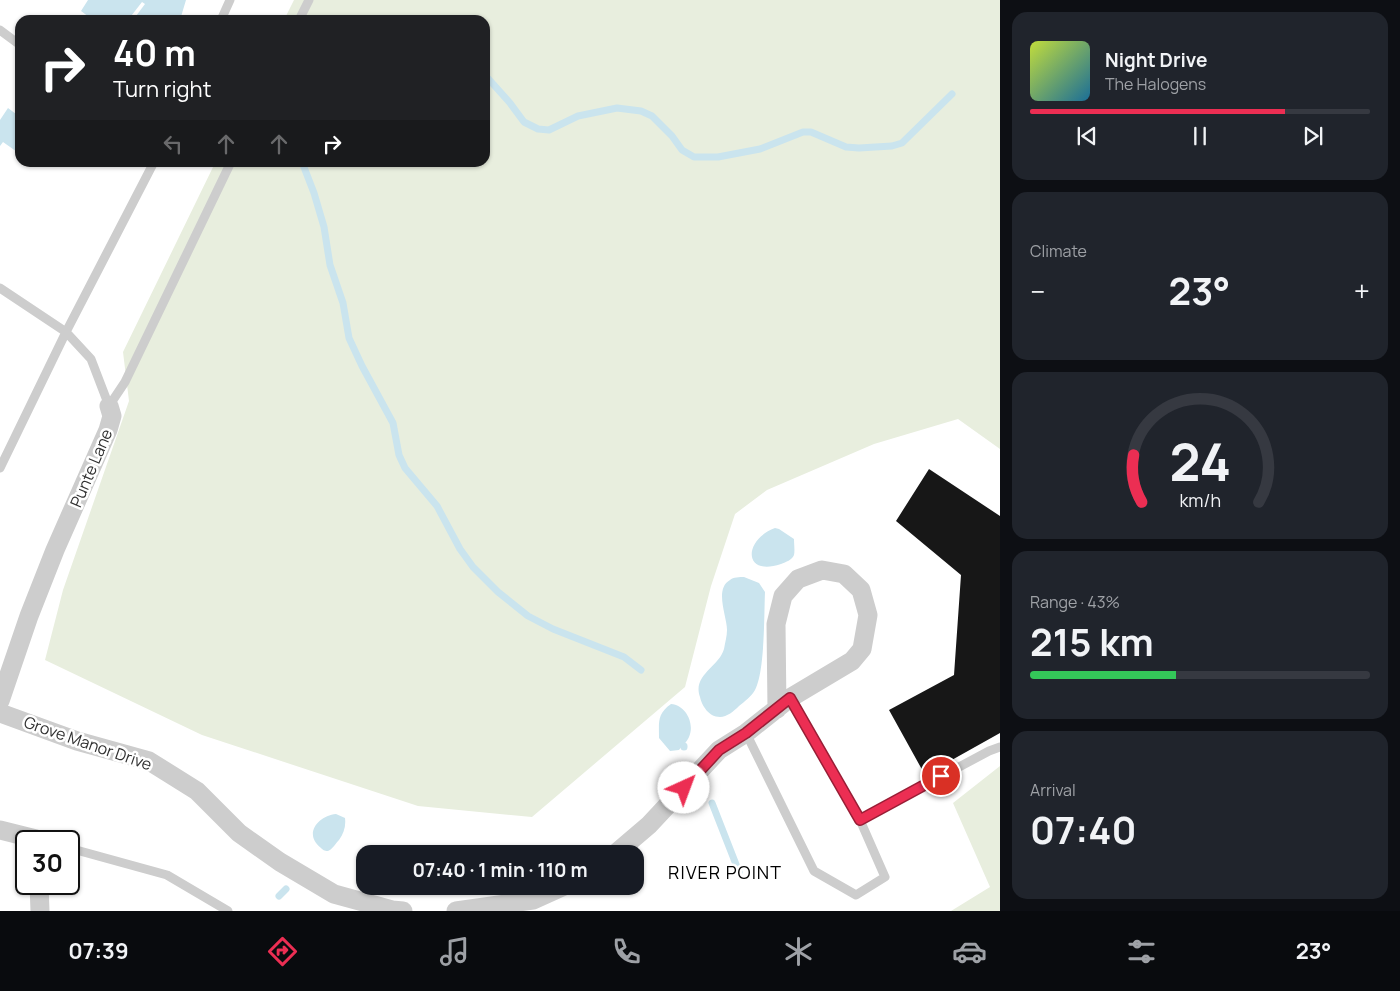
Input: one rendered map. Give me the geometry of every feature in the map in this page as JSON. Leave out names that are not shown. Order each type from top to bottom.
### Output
[{"type":"street","name":"Punte Lane","points":[[0,701],[29,616],[55,550],[108,430],[112,416],[109,406]]},
{"type":"street","points":[[626,845],[649,825],[719,750],[746,733],[783,703],[852,661],[862,649],[868,615],[861,590],[844,574],[822,570],[798,579],[783,596],[776,624],[783,703]]},
{"type":"street","name":"Grove Manor Drive","points":[[0,713],[77,740],[149,761],[197,792],[240,833],[288,867],[334,894],[392,910],[403,911]]},
{"type":"street","points":[[0,830],[15,834]]},
{"type":"street","points":[[39,895],[40,911]]},
{"type":"street","points":[[456,911],[533,900],[544,895]]},
{"type":"lane","points":[[223,15],[230,0]]},
{"type":"lane","points":[[302,15],[309,0]]},
{"type":"lane","points":[[0,30],[15,41]]},
{"type":"lane","points":[[0,468],[66,332],[151,167]]},
{"type":"lane","name":"Punte Lane","points":[[109,406],[126,382],[229,167]]},
{"type":"lane","points":[[0,288],[66,332],[91,359],[109,406]]},
{"type":"lane","points":[[746,733],[814,871],[856,894],[885,877],[860,820],[783,703]]},
{"type":"lane","points":[[860,820],[989,751],[1000,747]]},
{"type":"lane","points":[[80,851],[167,875],[228,911]]},
{"type":"green space","points":[[294,0],[1000,0],[1000,449],[958,419],[874,444],[767,490],[735,514],[711,586],[685,687],[532,817],[418,806],[202,735],[45,660],[63,590],[129,401],[123,352],[213,167],[490,167],[490,15],[286,15]]},
{"type":"green space","points":[[1000,766],[1000,911],[951,911],[990,887],[953,803]]},
{"type":"water","points":[[88,0],[186,0],[182,15],[137,15],[145,4],[142,2],[132,15],[86,15],[81,11]]},
{"type":"water","points":[[8,108],[15,113],[15,150],[3,142],[0,146],[0,120]]},
{"type":"water","points":[[775,528],[794,539],[794,555],[790,560],[781,564],[769,567],[760,566],[754,561],[752,555],[753,548],[757,541]]},
{"type":"water","points":[[744,577],[759,583],[765,592],[761,670],[755,690],[750,697],[728,715],[716,717],[709,713],[702,704],[699,689],[700,683],[724,649],[727,630],[722,596],[725,584],[731,579]]},
{"type":"water","points":[[671,704],[685,711],[690,721],[691,732],[679,750],[670,751],[659,738],[659,727],[663,711]]},
{"type":"water","points":[[336,814],[345,818],[344,829],[341,837],[332,848],[325,851],[316,843],[313,832],[315,826],[324,818]]},
{"type":"building","points":[[929,469],[1000,516],[1000,733],[925,775],[889,710],[954,675],[961,575],[896,521]]},
{"type":"waterway","points":[[490,81],[524,122],[538,129],[549,130],[578,116],[617,108],[641,111],[652,116],[672,136],[682,150],[694,157],[718,157],[760,149],[803,132],[811,132],[846,147],[892,146],[902,143],[952,94]]},
{"type":"waterway","points":[[304,167],[324,227],[330,265],[343,303],[349,338],[393,423],[399,455],[405,468],[437,506],[460,549],[473,567],[498,592],[528,616],[553,629],[624,657],[641,670]]},
{"type":"waterway","points":[[712,803],[739,872]]},
{"type":"waterway","points":[[279,896],[286,889]]},
{"type":"district","name":"RIVER POINT","points":[[725,873]]},
{"type":"route","points":[[684,788],[719,750],[746,733],[790,698],[860,820],[941,776]]}]
